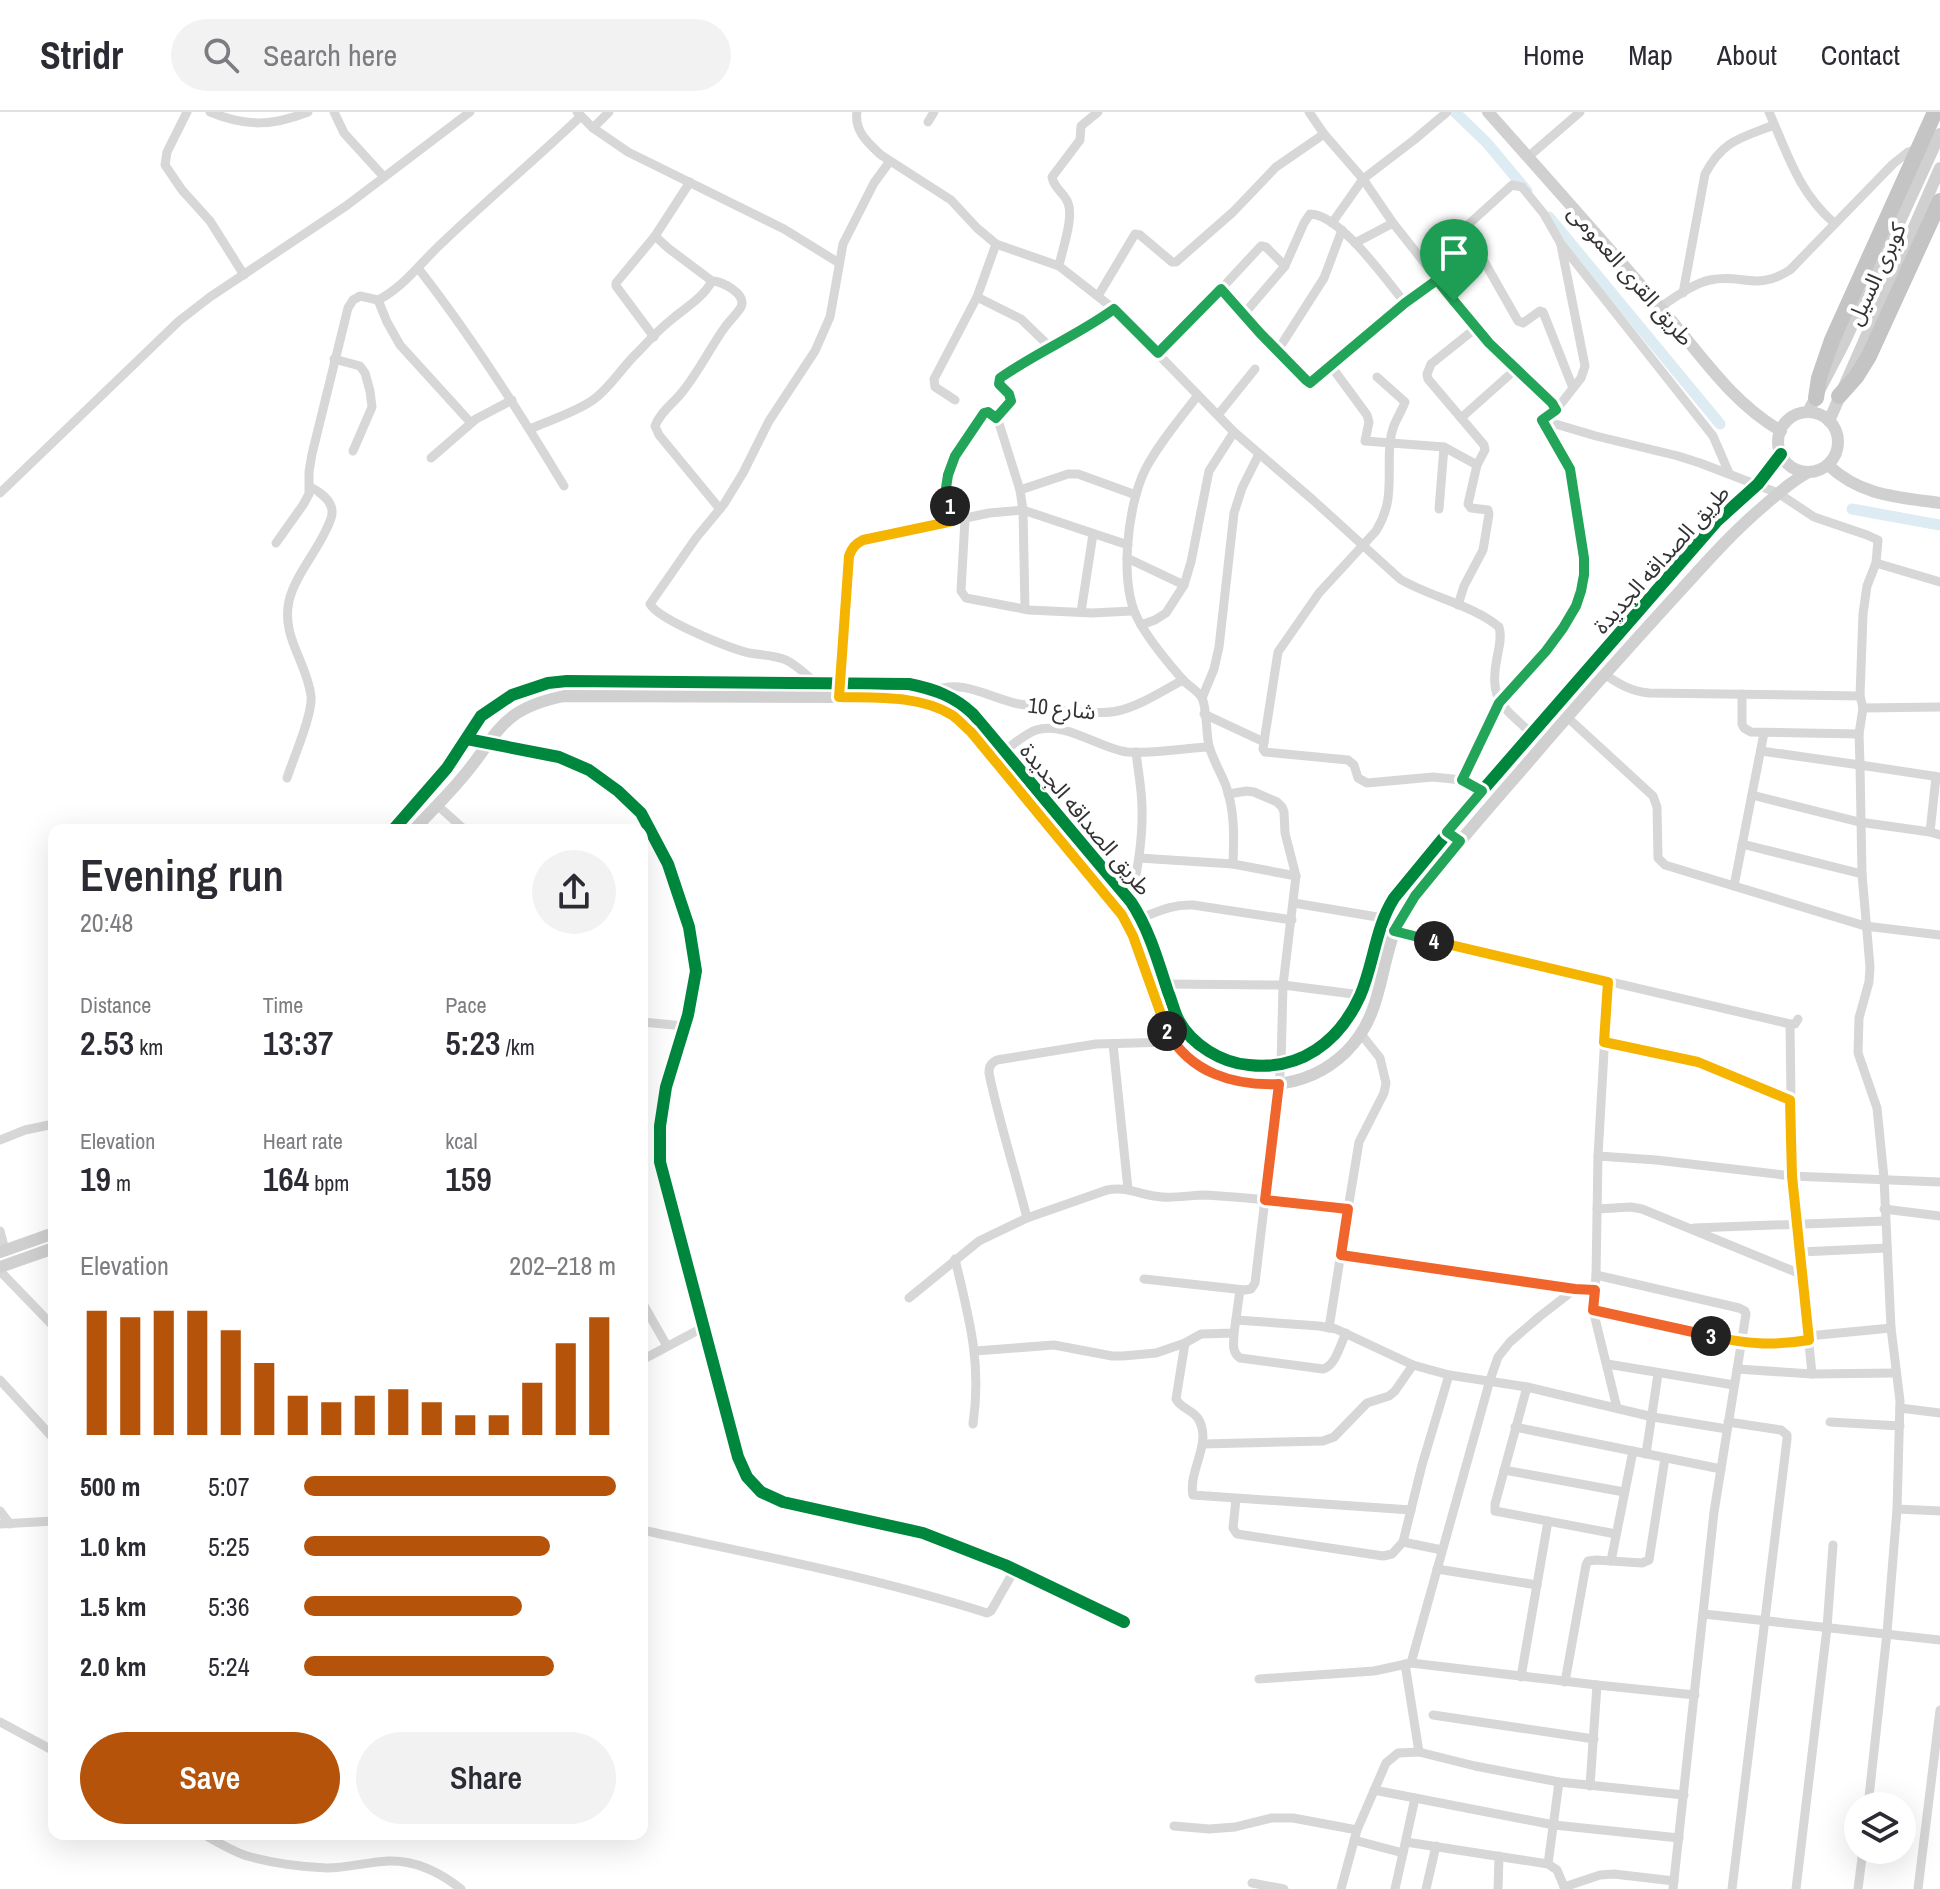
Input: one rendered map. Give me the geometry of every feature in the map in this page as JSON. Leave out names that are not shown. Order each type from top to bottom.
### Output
[{"type":"highway","points":[[1812,405],[1832,340],[1935,112]]},
{"type":"highway","points":[[1839,396],[1869,356],[1940,201]]},
{"type":"street","points":[[187,112],[167,152],[165,165],[182,190],[210,221],[244,275]]},
{"type":"street","points":[[210,112],[228,119],[258,124],[276,123],[308,112]]},
{"type":"street","points":[[334,112],[344,133],[384,177]]},
{"type":"street","points":[[0,493],[160,338],[210,297],[346,206],[470,112]]},
{"type":"street","points":[[593,128],[609,112]]},
{"type":"street","points":[[857,112],[860,132],[871,146],[951,200],[996,244],[1059,266],[1114,309],[1234,432],[1400,579],[1496,623],[1501,636],[1494,682],[1499,703],[1543,745]]},
{"type":"street","points":[[1059,266],[1070,211],[1067,199],[1056,188],[1052,177],[1080,140],[1081,126],[1098,112]]},
{"type":"street","points":[[1309,112],[1476,328],[1556,410]]},
{"type":"street","name":"طريق القرى العمومى","points":[[1488,112],[1736,398],[1781,431]]},
{"type":"street","points":[[1528,157],[1580,112]]},
{"type":"street","points":[[1769,112],[1800,183],[1810,199],[1834,223]]},
{"type":"street","points":[[1332,223],[1363,179],[1445,113]]},
{"type":"street","points":[[276,543],[309,494],[312,454],[334,359],[353,300],[360,296],[378,300],[390,292],[579,114],[593,128],[628,152],[784,229],[839,263]]},
{"type":"street","points":[[1683,293],[1705,174],[1711,162],[1731,142],[1774,125]]},
{"type":"street","points":[[1098,296],[1135,234],[1176,262],[1233,212],[1276,167],[1324,134]]},
{"type":"street","name":"كوبرى السيل","points":[[1812,405],[1940,134]]},
{"type":"street","points":[[1660,307],[1709,281],[1729,279],[1757,283],[1790,270],[1900,157],[1918,149]]},
{"type":"street","points":[[816,683],[788,661],[711,640],[665,617],[650,604],[720,509],[743,473],[769,421],[815,351],[830,317],[843,244],[874,183],[890,161]]},
{"type":"street","name":"كوبرى السيل","points":[[1829,421],[1940,168]]},
{"type":"street","points":[[654,337],[616,283],[655,236],[690,182]]},
{"type":"street","points":[[1573,388],[1543,312],[1523,323],[1518,321],[1468,233],[1470,223],[1512,185],[1522,187],[1544,214],[1561,244],[1713,436],[1729,473]]},
{"type":"street","points":[[1244,314],[1285,266],[1310,214],[1316,214],[1342,230],[1405,303]]},
{"type":"street","points":[[1355,243],[1393,223]]},
{"type":"street","points":[[1278,350],[1324,278],[1342,230]]},
{"type":"street","points":[[655,236],[712,281],[724,283],[742,300],[741,307],[682,393],[655,426],[720,509]]},
{"type":"street","points":[[955,400],[935,387],[934,379],[977,297],[996,244]]},
{"type":"street","points":[[1542,420],[1556,410],[1573,388],[1583,373],[1585,357],[1561,244]]},
{"type":"street","points":[[1158,353],[1261,246],[1266,247],[1285,266]]},
{"type":"street","points":[[418,268],[451,309],[512,400],[564,486]]},
{"type":"street","points":[[1221,289],[1308,382],[1312,382],[1405,303],[1437,280]]},
{"type":"street","points":[[530,429],[595,399],[632,358],[703,293],[712,281]]},
{"type":"street","points":[[977,297],[1021,319],[1050,347]]},
{"type":"street","points":[[378,300],[400,345],[471,423]]},
{"type":"street","points":[[996,418],[1011,401],[1009,394],[999,384],[1000,378],[1026,360],[1091,326],[1114,309]]},
{"type":"street","points":[[1458,605],[1464,586],[1483,550],[1488,510],[1471,508],[1468,504],[1477,465],[1485,450],[1427,374],[1431,364],[1476,328]]},
{"type":"street","points":[[334,359],[360,366],[370,391],[372,407],[353,451]]},
{"type":"street","points":[[1331,366],[1367,415],[1369,422],[1365,440],[1444,447],[1477,465]]},
{"type":"street","points":[[1218,415],[1255,369]]},
{"type":"street","points":[[1461,418],[1516,369]]},
{"type":"street","points":[[1377,377],[1405,402],[1393,424],[1388,506],[1383,520],[1319,593],[1278,652],[1263,749],[1265,752],[1348,760],[1354,765],[1358,778],[1367,783],[1433,777],[1462,780],[1482,791]]},
{"type":"street","points":[[1198,395],[1144,473],[1136,495],[1127,558],[1128,595],[1132,611],[1155,648],[1202,698]]},
{"type":"street","points":[[431,458],[471,423],[512,400]]},
{"type":"street","points":[[1812,405],[1829,421],[1838,438],[1838,448],[1828,465],[1809,472],[1793,467],[1781,454],[1781,431],[1792,418],[1812,405]]},
{"type":"street","points":[[953,521],[947,482],[955,456],[984,413],[988,412],[996,418],[1001,430],[1020,490],[1025,609]]},
{"type":"street","points":[[1542,420],[1678,456],[1729,473],[1778,493],[1814,517],[1878,540],[1876,563],[1867,586],[1863,614],[1859,822],[1870,967],[1859,1018],[1858,1053],[1877,1108],[1900,1426],[1887,1633],[1870,1792]]},
{"type":"street","points":[[1462,780],[1499,703],[1563,628],[1576,606],[1584,575],[1570,469],[1542,420]]},
{"type":"street","points":[[1141,625],[1166,613],[1184,585],[1209,471],[1234,432]]},
{"type":"street","points":[[1439,509],[1444,447]]},
{"type":"street","points":[[1233,864],[1234,827],[1228,794],[1209,747],[1202,698],[1219,647],[1237,500],[1259,454]]},
{"type":"street","name":"طريق الصداقه الجديدة","points":[[420,824],[462,778],[504,721],[542,701],[564,696],[839,690],[909,684],[936,690],[964,706],[1131,902],[1141,918],[1179,1021],[1191,1037],[1223,1059],[1242,1065],[1281,1065],[1306,1056],[1328,1042],[1340,1029],[1361,995],[1383,918],[1394,898],[1482,791],[1717,521],[1758,484],[1781,454]]},
{"type":"street","points":[[1828,465],[1847,481],[1869,491],[1940,503]]},
{"type":"street","name":"طريق الصداقه الجديدة","points":[[398,824],[447,768],[481,716],[496,704],[548,683],[816,683],[929,706],[951,715],[971,732],[1122,915],[1133,936],[1164,1026],[1173,1042],[1194,1063],[1235,1082],[1257,1085],[1303,1079],[1345,1053],[1361,1034],[1377,1000],[1394,931],[1415,896],[1460,841],[1604,674],[1735,530],[1787,485],[1809,472]]},
{"type":"street","points":[[1020,490],[1068,474],[1078,474],[1136,495]]},
{"type":"street","points":[[287,778],[311,698],[286,615],[290,597],[332,514],[327,500],[310,487]]},
{"type":"street","points":[[839,690],[849,556],[855,544],[989,513],[1023,510],[1128,545]]},
{"type":"street","points":[[965,519],[961,591],[966,598],[1025,609],[1132,611]]},
{"type":"street","points":[[1081,612],[1093,534]]},
{"type":"street","points":[[1127,558],[1184,585]]},
{"type":"street","points":[[1876,563],[1940,582]]},
{"type":"street","points":[[1604,674],[1622,687],[1635,691],[1860,696]]},
{"type":"street","name":"شارع 10","points":[[936,690],[957,685],[1017,704],[1099,713],[1128,708],[1183,680]]},
{"type":"street","points":[[1742,694],[1742,724],[1751,732],[1859,734]]},
{"type":"street","points":[[1863,708],[1940,707]]},
{"type":"street","points":[[1204,714],[1264,742]]},
{"type":"street","points":[[1567,717],[1653,796],[1657,807],[1658,858],[1661,863],[1865,926],[1940,935]]},
{"type":"street","points":[[1004,751],[1038,729],[1071,732],[1116,749],[1136,752],[1209,747]]},
{"type":"street","points":[[1734,886],[1764,733]]},
{"type":"street","points":[[467,739],[559,757],[589,770],[618,791],[641,813],[647,824]]},
{"type":"street","points":[[1752,795],[1859,822],[1935,833],[1938,777],[1761,751]]},
{"type":"street","points":[[1131,902],[1139,858],[1142,804],[1136,752]]},
{"type":"street","points":[[1144,1279],[1240,1290],[1251,1289],[1255,1283],[1281,1065],[1283,985],[1296,876],[1282,807],[1254,792],[1228,794]]},
{"type":"street","points":[[425,793],[458,824]]},
{"type":"street","points":[[648,826],[668,864],[689,927],[696,971],[685,1026],[666,1087],[660,1126],[660,1162],[738,1457],[747,1477],[761,1492],[783,1502],[923,1533],[1015,1569],[1124,1622]]},
{"type":"street","points":[[1447,832],[1460,841]]},
{"type":"street","points":[[1742,844],[1862,874]]},
{"type":"street","points":[[1139,858],[1233,864],[1296,876]]},
{"type":"street","points":[[1294,903],[1383,918]]},
{"type":"street","points":[[1141,918],[1178,904],[1292,920]]},
{"type":"street","points":[[1394,931],[1608,982],[1794,1021],[1790,1100],[1792,1176],[1812,1374]]},
{"type":"street","points":[[1608,982],[1593,1310],[1617,1408]]},
{"type":"street","points":[[1166,984],[1283,985],[1361,995],[1377,1000]]},
{"type":"street","points":[[1164,1026],[1179,1021]]},
{"type":"street","points":[[648,1023],[685,1026]]},
{"type":"street","points":[[1329,1328],[1359,1142],[1386,1083],[1380,1058],[1361,1034]]},
{"type":"street","points":[[1027,1218],[998,1116],[989,1067],[992,1063],[1096,1044],[1173,1042]]},
{"type":"street","points":[[1604,1042],[1698,1062],[1790,1100]]},
{"type":"street","points":[[1113,1044],[1128,1189]]},
{"type":"street","points":[[0,1140],[48,1125]]},
{"type":"street","points":[[1598,1156],[1792,1176],[1940,1182]]},
{"type":"street","points":[[909,1298],[979,1241],[1027,1218],[1107,1190],[1128,1189],[1159,1197],[1202,1195],[1348,1209]]},
{"type":"street","points":[[1597,1209],[1637,1208],[1803,1275]]},
{"type":"street","points":[[1884,1209],[1940,1216]]},
{"type":"street","points":[[1691,1228],[1885,1221]]},
{"type":"street","points":[[0,1231],[2,1251],[48,1235]]},
{"type":"street","points":[[1800,1252],[1887,1248]]},
{"type":"street","points":[[48,1250],[0,1269],[48,1321]]},
{"type":"street","points":[[1341,1255],[1595,1290]]},
{"type":"street","points":[[955,1259],[975,1351],[973,1424]]},
{"type":"street","points":[[1406,1842],[1548,1864],[1557,1870],[1565,1888],[1600,1875],[1614,1874],[1674,1885],[1714,1512],[1746,1314],[1743,1309],[1596,1275]]},
{"type":"street","points":[[1419,1752],[1408,1663],[1490,1380],[1498,1357],[1510,1342],[1575,1289]]},
{"type":"street","points":[[1240,1290],[1234,1333],[1235,1355],[1240,1358],[1323,1369],[1333,1361],[1346,1333]]},
{"type":"street","points":[[1593,1310],[1742,1343],[1775,1344],[1891,1328]]},
{"type":"street","points":[[648,1313],[667,1346]]},
{"type":"street","points":[[1236,1320],[1329,1328],[1413,1365],[1449,1375],[1527,1387],[1653,1417],[1781,1430],[1787,1435],[1732,1889]]},
{"type":"street","points":[[648,1357],[704,1327]]},
{"type":"street","points":[[975,1351],[1054,1345],[1123,1356],[1156,1353],[1201,1334],[1234,1333]]},
{"type":"street","points":[[1185,1343],[1176,1399],[1178,1404],[1198,1418],[1203,1444],[1191,1485],[1193,1495],[1411,1510]]},
{"type":"street","points":[[1607,1364],[1734,1385]]},
{"type":"street","points":[[1203,1444],[1323,1441],[1334,1437],[1367,1403],[1395,1391],[1413,1365]]},
{"type":"street","points":[[1737,1369],[1812,1374],[1896,1373]]},
{"type":"street","points":[[1646,1454],[1658,1374]]},
{"type":"street","points":[[1236,1499],[1233,1528],[1237,1534],[1383,1556],[1392,1554],[1403,1542],[1449,1375]]},
{"type":"street","points":[[0,1380],[48,1432]]},
{"type":"street","points":[[1527,1387],[1495,1511],[1616,1534]]},
{"type":"street","points":[[1900,1408],[1940,1413]]},
{"type":"street","points":[[1830,1422],[1900,1426]]},
{"type":"street","points":[[1515,1427],[1721,1469]]},
{"type":"street","points":[[1611,1561],[1633,1451]]},
{"type":"street","points":[[1565,1682],[1586,1565],[1592,1560],[1642,1563],[1649,1560],[1665,1458]]},
{"type":"street","points":[[1504,1470],[1624,1492]]},
{"type":"street","points":[[1897,1509],[1940,1511]]},
{"type":"street","points":[[0,1511],[5,1524],[48,1521]]},
{"type":"street","points":[[1521,1677],[1548,1521]]},
{"type":"street","points":[[648,1531],[815,1568],[987,1613],[1015,1569]]},
{"type":"street","points":[[1403,1542],[1442,1550]]},
{"type":"street","points":[[1796,1889],[1827,1628],[1833,1545]]},
{"type":"street","points":[[1437,1569],[1537,1585]]},
{"type":"street","points":[[1704,1614],[1940,1640]]},
{"type":"street","points":[[1259,1679],[1374,1671],[1408,1663],[1695,1695]]},
{"type":"street","points":[[1590,1786],[1597,1685]]},
{"type":"street","points":[[1918,1889],[1940,1710]]},
{"type":"street","points":[[1433,1715],[1594,1739]]},
{"type":"street","points":[[0,1722],[48,1748]]},
{"type":"street","points":[[1341,1889],[1357,1830],[1386,1763],[1398,1753],[1419,1752],[1559,1782],[1684,1795]]},
{"type":"street","points":[[1548,1864],[1559,1782]]},
{"type":"street","points":[[1374,1790],[1554,1825],[1679,1838]]},
{"type":"street","points":[[1395,1889],[1415,1798]]},
{"type":"street","points":[[1174,1826],[1209,1829],[1235,1827],[1271,1818],[1293,1818],[1357,1830]]},
{"type":"street","points":[[215,1840],[245,1855],[287,1864],[327,1868],[390,1861],[409,1863],[438,1874],[461,1889]]},
{"type":"street","points":[[1354,1840],[1403,1853]]},
{"type":"street","points":[[1426,1889],[1436,1846]]},
{"type":"street","points":[[1498,1889],[1499,1856]]},
{"type":"street","points":[[1858,1889],[1861,1864]]},
{"type":"street","points":[[1252,1883],[1284,1889]]},
{"type":"waterway","points":[[1455,112],[1487,143],[1527,191]]},
{"type":"waterway","points":[[1549,217],[1720,424]]},
{"type":"waterway","points":[[1852,509],[1940,525]]},
{"type":"cycle path","points":[[398,824],[447,768],[481,716],[512,695],[548,683],[909,684],[927,688],[951,698],[973,714],[1131,902],[1148,934],[1177,1018],[1192,1038],[1218,1057],[1239,1064],[1268,1066],[1285,1063],[1316,1050],[1341,1027],[1360,996],[1383,921],[1394,898],[1482,791],[1717,521],[1758,484],[1781,454]]},
{"type":"cycle path","points":[[467,739],[559,757],[589,770],[618,791],[641,813],[647,824]]},
{"type":"cycle path","points":[[648,826],[668,864],[689,927],[696,971],[688,1015],[666,1087],[660,1126],[660,1162],[738,1457],[747,1477],[761,1492],[783,1502],[923,1533],[1005,1565],[1124,1622]]},
{"type":"route","points":[[1437,280],[1454,301],[1489,343],[1556,410],[1542,420],[1570,469],[1584,575],[1576,606],[1563,628],[1499,703],[1462,780],[1482,791],[1447,832],[1460,841],[1415,896],[1394,931],[1608,982],[1604,1042],[1698,1062],[1790,1100],[1792,1176],[1809,1340],[1787,1344],[1742,1343],[1593,1310],[1595,1290],[1341,1255],[1348,1209],[1265,1200],[1279,1084],[1235,1082],[1194,1063],[1178,1048],[1164,1026],[1133,936],[1122,915],[971,732],[951,715],[929,706],[900,699],[839,697],[851,550],[863,540],[953,521],[946,488],[955,456],[984,413],[988,412],[996,418],[1010,404],[1009,394],[999,384],[1000,378],[1026,360],[1091,326],[1114,309],[1158,353],[1221,289],[1259,332],[1308,382],[1312,382],[1405,303],[1437,280]]}]
